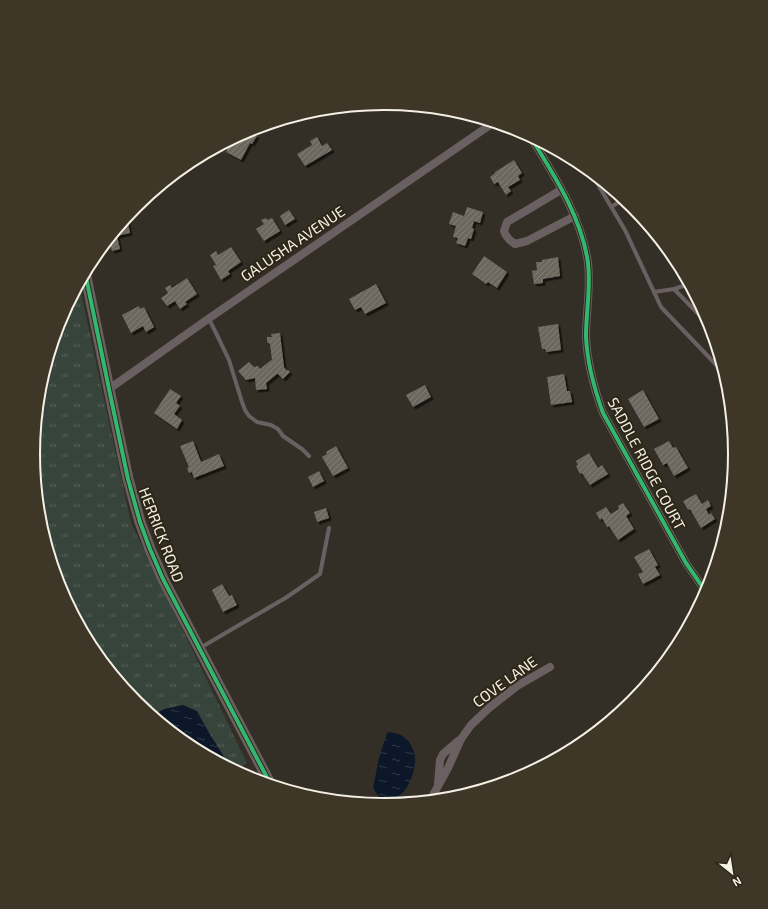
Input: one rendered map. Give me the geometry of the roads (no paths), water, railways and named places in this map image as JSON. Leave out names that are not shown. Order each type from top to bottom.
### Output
[{"type":"street","name":"GALUSHA AVENUE","points":[[108,389],[488,127]]},
{"type":"street","name":"SADDLE RIDGE COURT","points":[[536,146],[550,168],[575,216],[584,242],[588,262],[589,281],[586,336],[587,355],[596,395],[604,413],[686,563],[702,586]]},
{"type":"street","points":[[562,190],[507,222],[504,231],[505,234],[510,241],[515,244],[527,241],[575,216]]},
{"type":"street","name":"HERRICK ROAD","points":[[87,281],[108,389],[128,479],[140,522],[163,579],[267,778]]},
{"type":"street","name":"COVE LANE","points":[[433,795],[448,768],[461,739],[472,725],[489,708],[518,686],[550,667]]},
{"type":"lane","points":[[599,187],[625,230],[661,307],[716,364]]},
{"type":"lane","points":[[611,207],[618,203]]},
{"type":"lane","points":[[654,292],[684,286]]},
{"type":"lane","points":[[674,289],[698,314]]},
{"type":"lane","points":[[208,319],[229,360],[242,402],[249,416],[257,422],[271,425],[278,429],[283,436],[302,449],[309,456]]},
{"type":"lane","points":[[200,648],[287,596],[320,574],[329,528]]},
{"type":"water","points":[[183,705],[197,711],[223,755],[223,758],[193,741],[157,713],[164,709]]},
{"type":"water","points":[[389,732],[401,735],[406,739],[412,746],[415,755],[414,768],[406,788],[400,795],[393,798],[379,797],[373,788],[379,758],[387,733]]}]
